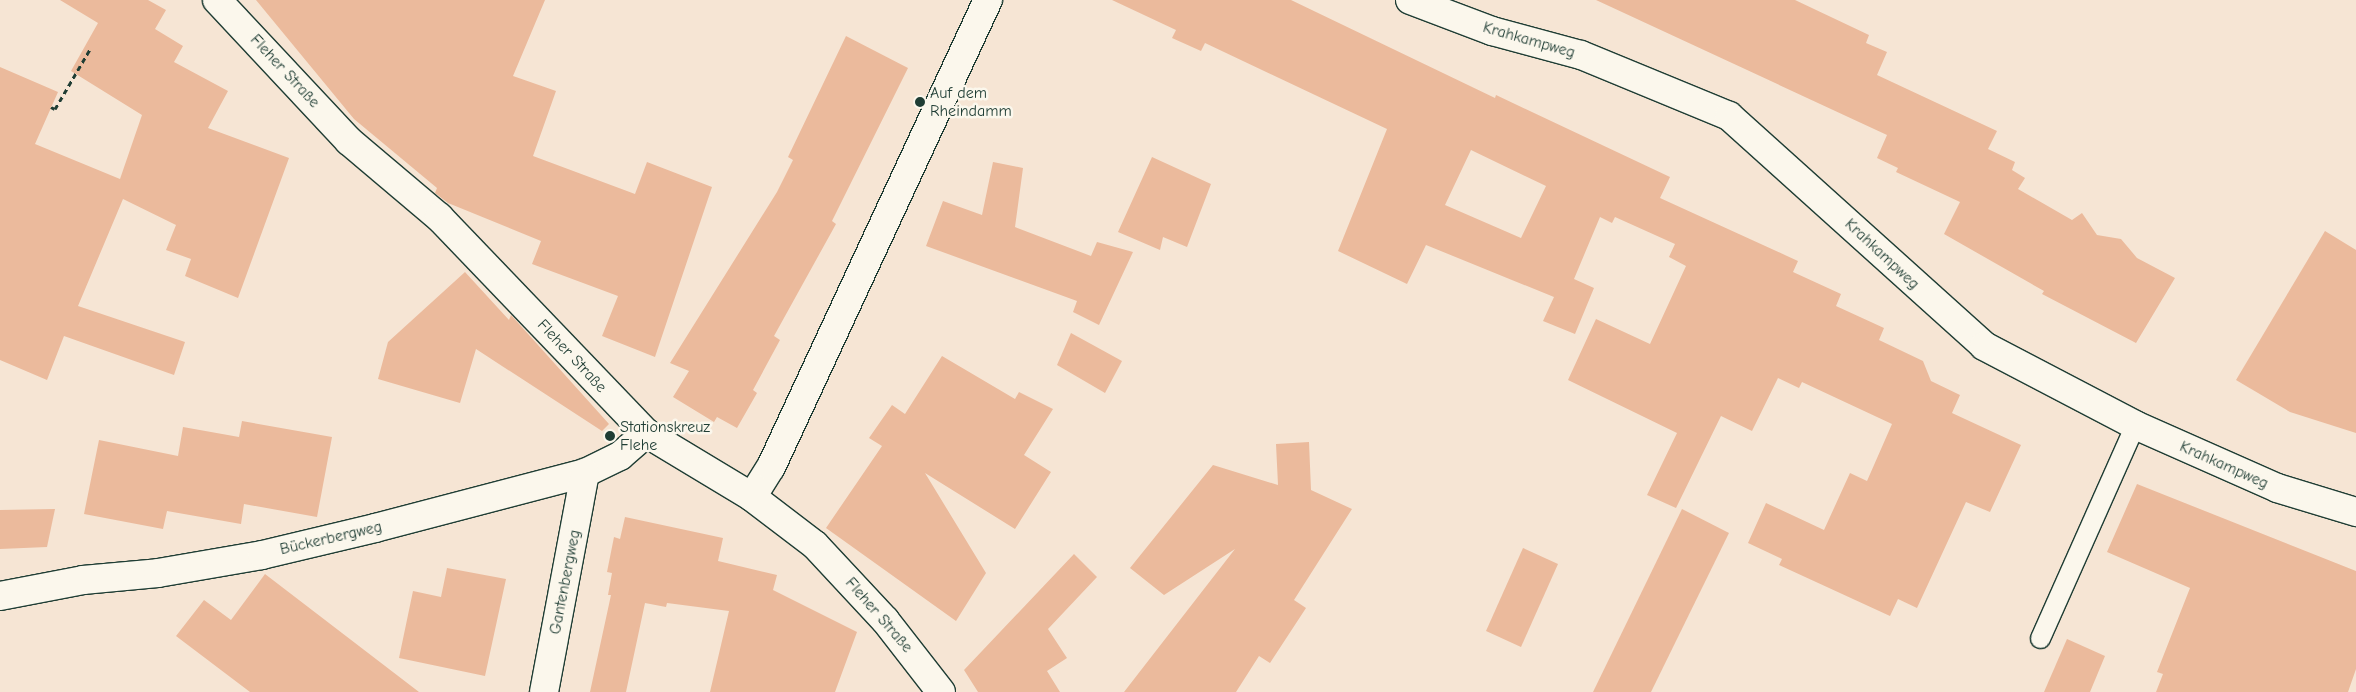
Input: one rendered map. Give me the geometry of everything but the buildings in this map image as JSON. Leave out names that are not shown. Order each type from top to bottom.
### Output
[{"type":"street","name":"Fleher Straße","points":[[217,0],[349,141],[439,217],[646,433],[752,497],[815,545],[885,620],[941,692]]},
{"type":"street","points":[[752,497],[771,467],[988,0]]},
{"type":"street","name":"Krahkampweg","points":[[1410,0],[1492,31],[1581,55],[1729,116],[1984,346],[2135,425],[2277,488],[2356,512]]},
{"type":"street","name":"Bückerbergweg","points":[[0,596],[84,580],[158,573],[262,555],[585,473],[620,456],[646,433]]},
{"type":"street","name":"Gantenbergweg","points":[[544,692],[585,473]]},
{"type":"lane","points":[[2040,638],[2135,425]]},
{"type":"path","points":[[51,107],[56,109],[90,49]]},
{"type":"place","name":"Auf dem Rheindamm","points":[[920,102]]},
{"type":"place","name":"Stationskreuz Flehe","points":[[610,436]]}]
